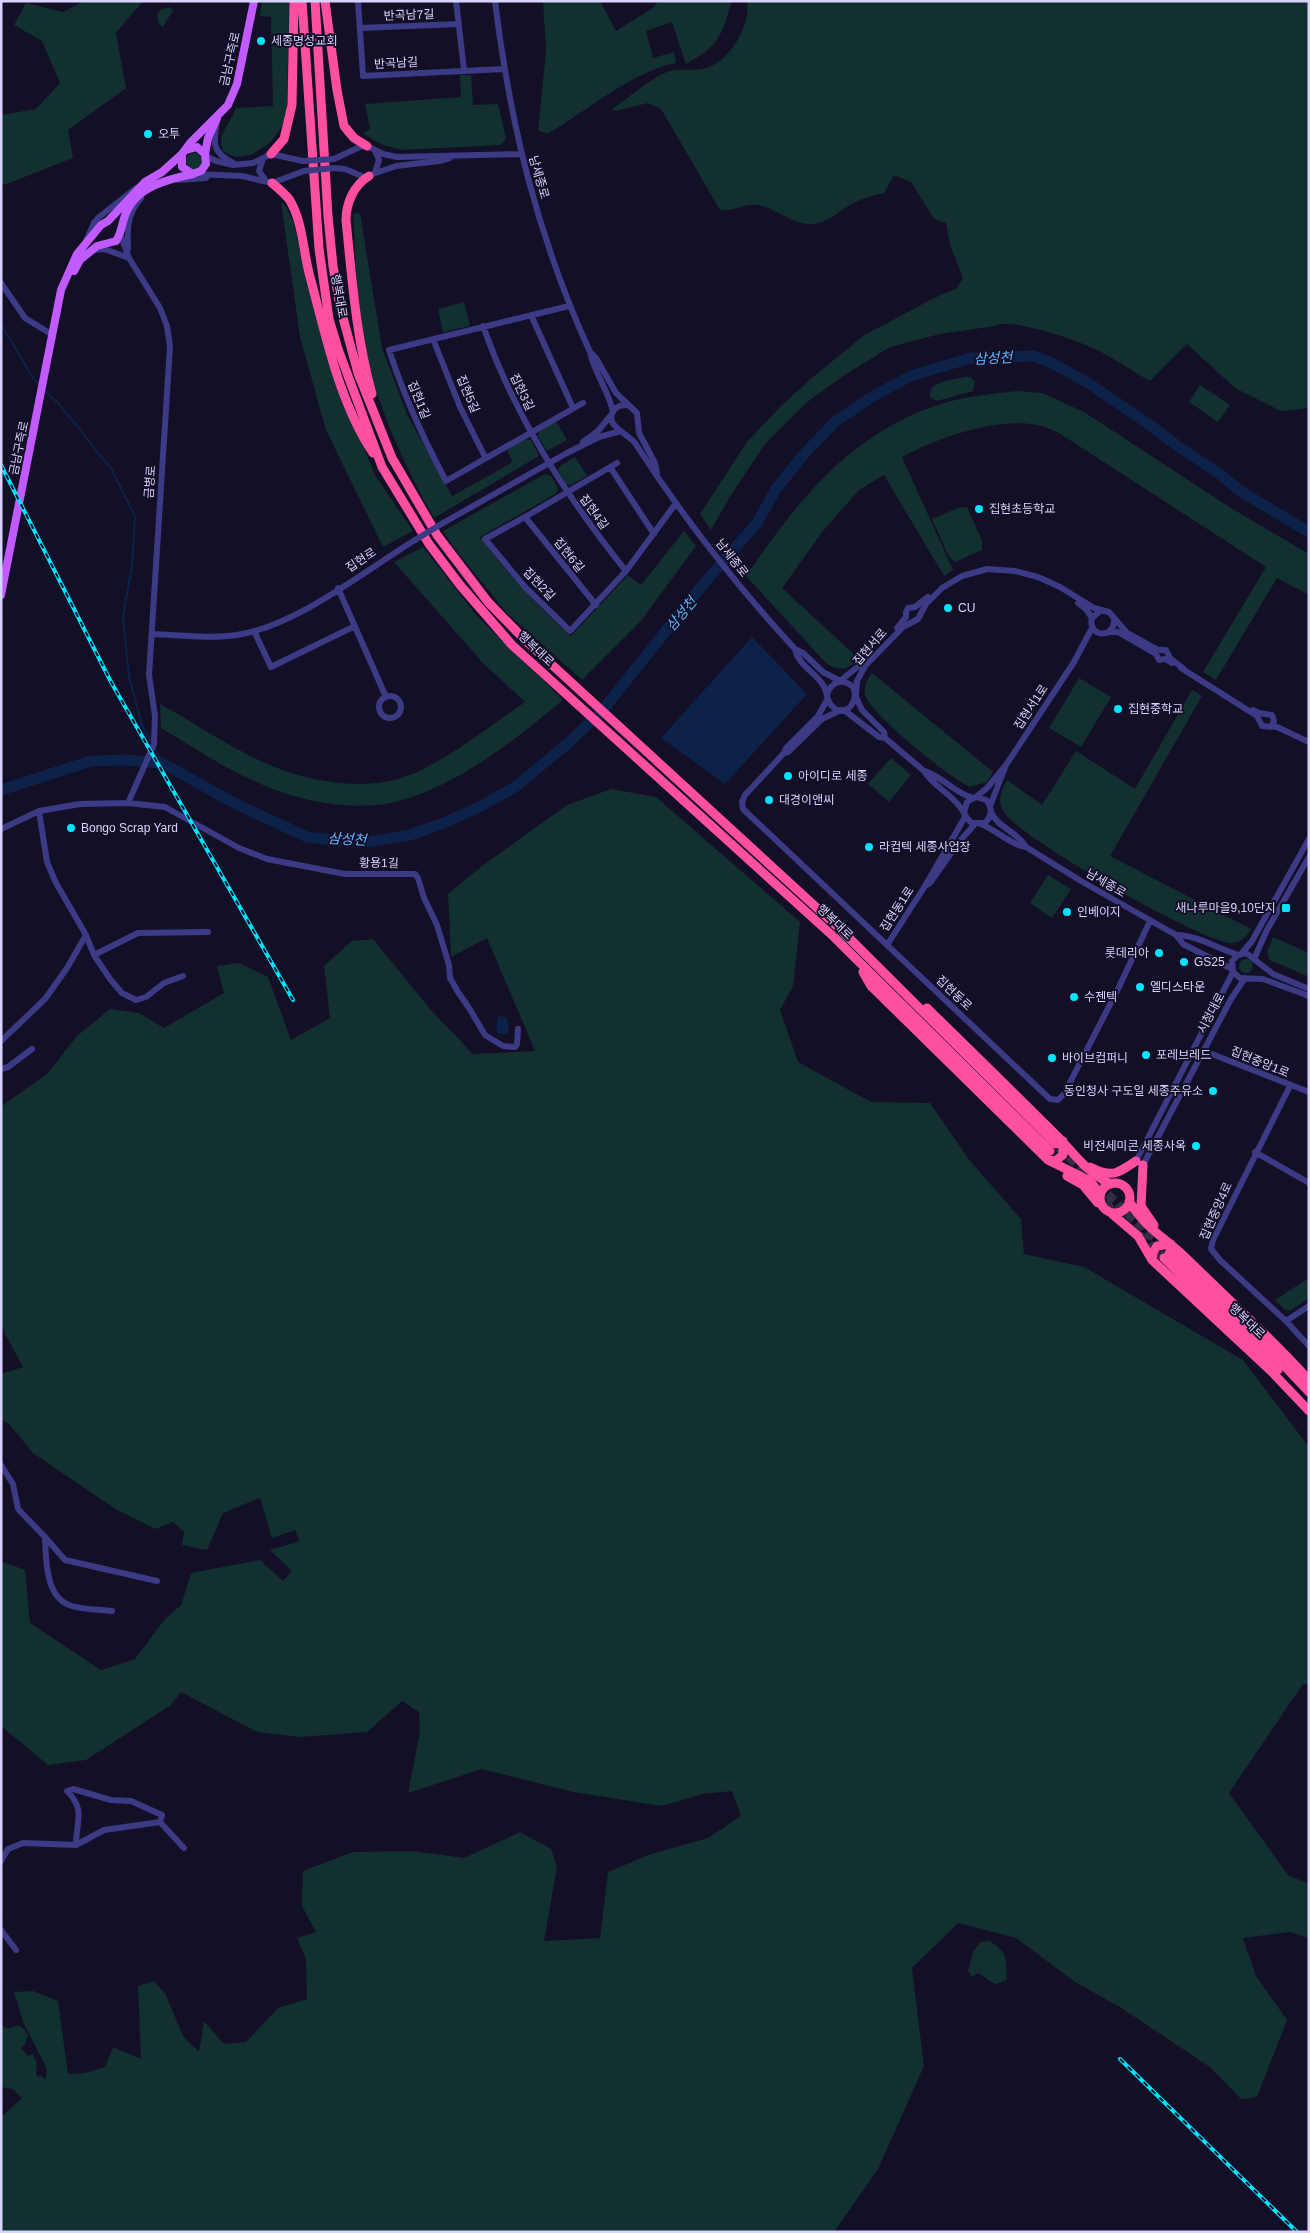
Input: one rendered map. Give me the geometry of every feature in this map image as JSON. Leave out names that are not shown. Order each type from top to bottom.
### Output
[{"type":"highway","points":[[267,156],[284,139],[292,105],[294,1]]},
{"type":"highway","name":"행복대로","points":[[302,1],[318,249],[324,293],[338,349],[382,467],[429,544],[460,586],[512,645],[834,937],[858,963],[1054,1149]]},
{"type":"highway","name":"행복대로","points":[[316,1],[328,216],[333,266],[340,307],[358,373],[392,458],[437,534],[454,560],[488,602],[526,641],[864,954],[1054,1149]]},
{"type":"highway","points":[[325,1],[337,90],[344,126],[354,138],[367,146]]},
{"type":"highway","points":[[371,175],[360,182],[354,191],[346,211],[346,220],[356,325],[362,358],[382,430]]},
{"type":"highway","points":[[270,182],[288,199],[297,218],[305,258],[333,361],[364,439],[382,467]]},
{"type":"highway","points":[[1054,1149],[1104,1174],[1117,1173],[1140,1163]]},
{"type":"highway","points":[[1054,1149],[1087,1169],[1097,1178],[1125,1187],[1140,1219],[1168,1252],[1280,1349],[1309,1380]]},
{"type":"highway","points":[[1054,1149],[1090,1181],[1105,1206],[1138,1236],[1152,1260],[1272,1372],[1309,1411]]},
{"type":"highway","points":[[1105,1206],[1103,1190],[1122,1179],[1140,1163]]},
{"type":"highway","points":[[1105,1206],[1125,1210],[1140,1163]]},
{"type":"highway","points":[[1140,1163],[1141,1206],[1168,1252]]},
{"type":"highway","points":[[1152,1260],[1157,1246],[1168,1252]]},
{"type":"highway","name":"행복대로","points":[[1168,1252],[1260,1340],[1309,1392]]},
{"type":"highway","name":"행복대로","points":[[1168,1252],[1309,1405]]},
{"type":"main road","name":"금남구즉로","points":[[108,221],[183,153],[191,142],[228,106],[237,84],[254,1]]},
{"type":"main road","name":"금남구즉로","points":[[120,233],[129,206],[147,185],[194,174],[204,168],[208,138],[218,116]]},
{"type":"main road","points":[[194,174],[182,167],[183,153],[197,147],[206,155]]},
{"type":"main road","points":[[108,221],[114,222],[120,233],[116,240],[108,243],[99,236],[99,228],[108,221]]},
{"type":"main road","name":"금남구즉로","points":[[1,595],[46,375],[51,334],[61,290],[76,254],[99,228]]},
{"type":"main road","name":"금남구즉로","points":[[51,334],[64,294],[80,260],[92,250],[108,243]]},
{"type":"street","name":"반곡남길","points":[[358,1],[363,76],[504,69]]},
{"type":"street","points":[[456,1],[464,70]]},
{"type":"street","name":"남세종로","points":[[495,1],[504,69],[520,154],[569,306],[590,352],[592,364],[608,395],[612,414]]},
{"type":"street","name":"반곡남7길","points":[[360,28],[459,24]]},
{"type":"street","points":[[218,116],[214,139],[216,149],[222,156],[237,165]]},
{"type":"street","points":[[206,155],[216,161],[237,165],[253,163],[267,156],[304,162],[334,159],[357,148],[367,146],[375,151],[397,157],[520,154]]},
{"type":"street","points":[[371,175],[379,166],[379,160],[375,151]]},
{"type":"street","points":[[267,156],[259,171],[270,182]]},
{"type":"street","points":[[167,180],[242,176],[270,182],[304,171],[334,168],[345,169],[358,176],[371,175],[396,166],[439,161],[454,157]]},
{"type":"street","points":[[194,174],[219,176]]},
{"type":"street","points":[[86,242],[94,223],[99,217],[147,185]]},
{"type":"street","points":[[129,258],[128,222],[135,205],[147,185]]},
{"type":"street","points":[[120,233],[129,258]]},
{"type":"street","points":[[108,243],[129,258]]},
{"type":"street","points":[[92,250],[104,249],[129,258]]},
{"type":"street","name":"금병로","points":[[128,803],[154,744],[155,716],[149,675],[170,346],[167,326],[160,308],[129,258]]},
{"type":"street","points":[[1,283],[25,318],[51,334]]},
{"type":"street","name":"집현1길","points":[[569,306],[389,350],[410,409],[446,481],[485,457],[584,403]]},
{"type":"street","points":[[531,315],[573,408]]},
{"type":"street","name":"집현3길","points":[[483,326],[508,390],[548,464]]},
{"type":"street","name":"집현5길","points":[[433,339],[460,407],[485,457]]},
{"type":"street","name":"남세종로","points":[[590,352],[596,358],[616,393],[628,405]]},
{"type":"street","points":[[628,405],[637,413],[638,422],[632,430],[622,432],[612,424],[612,414],[619,406],[628,405]]},
{"type":"street","name":"집현로","points":[[568,453],[598,431],[612,414]]},
{"type":"street","name":"남세종로","points":[[638,422],[639,433],[655,463],[658,474],[676,503],[747,596],[795,649],[803,653],[823,672],[840,681]]},
{"type":"street","name":"남세종로","points":[[622,432],[629,435],[651,468],[658,474]]},
{"type":"street","name":"집현로","points":[[152,634],[211,637],[254,631],[277,624],[443,523],[548,464],[599,437],[622,432]]},
{"type":"street","name":"집현2길","points":[[617,463],[525,518],[485,539],[525,586],[570,631],[626,571],[676,503]]},
{"type":"street","name":"집현4길","points":[[548,464],[567,493],[626,571]]},
{"type":"street","points":[[610,468],[654,534]]},
{"type":"street","name":"집현6길","points":[[525,518],[596,605]]},
{"type":"street","points":[[937,593],[915,607],[908,608],[906,612],[909,619],[918,619],[937,593],[947,584],[962,576],[987,570],[1027,574],[1053,584],[1101,610],[1109,612],[1127,633],[1157,652]]},
{"type":"street","points":[[1053,584],[1086,608],[1092,618],[1092,628],[1101,634],[1118,632],[1157,652]]},
{"type":"street","points":[[338,588],[386,697]]},
{"type":"street","points":[[915,607],[920,614]]},
{"type":"street","points":[[1092,618],[1101,610]]},
{"type":"street","points":[[1110,632],[1114,625],[1114,618]]},
{"type":"street","name":"집현서로","points":[[840,681],[864,663],[909,619]]},
{"type":"street","name":"집현서로","points":[[856,696],[857,681],[865,666],[909,619]]},
{"type":"street","points":[[254,631],[271,667],[355,626]]},
{"type":"street","name":"집현서1로","points":[[1074,662],[1092,628]]},
{"type":"street","name":"집현서1로","points":[[975,797],[988,787],[1006,765],[1074,662],[1090,641],[1101,634]]},
{"type":"street","name":"남세종로","points":[[795,649],[796,657],[818,678],[827,697]]},
{"type":"street","points":[[1157,652],[1164,649],[1166,657],[1245,708],[1262,717],[1272,715],[1273,724]]},
{"type":"street","points":[[885,738],[884,732],[862,710],[850,684],[840,681],[831,686],[827,697],[832,707],[842,710],[879,737],[885,738],[924,771],[929,780],[952,797],[965,815],[978,824],[988,820],[991,809],[986,800],[964,795],[931,773],[924,771]]},
{"type":"street","points":[[842,710],[852,706],[856,696]]},
{"type":"street","name":"집현동로","points":[[827,697],[818,716],[786,748],[784,753],[745,795],[742,802],[743,809],[1050,1099],[1058,1100],[1064,1094],[1118,989],[1150,921]]},
{"type":"street","name":"집현동로","points":[[784,753],[788,752],[822,720],[842,710]]},
{"type":"street","points":[[1262,717],[1265,727],[1273,724],[1309,738]]},
{"type":"street","points":[[1273,724],[1309,742]]},
{"type":"street","name":"집현서1로","points":[[991,809],[1006,765]]},
{"type":"street","points":[[965,815],[965,806],[975,797]]},
{"type":"street","name":"황용1길","points":[[39,811],[80,804],[128,803],[165,807],[239,848],[267,859],[345,874],[414,874],[418,878],[440,933],[449,965],[450,978],[484,1035],[503,1046],[515,1047],[518,1029]]},
{"type":"street","name":"남세종로","points":[[991,809],[998,823],[1023,841],[1026,847]]},
{"type":"street","points":[[1,829],[39,811],[46,862],[86,935],[94,955],[122,994],[136,1000],[146,997],[164,983],[183,976]]},
{"type":"street","name":"집현동1로","points":[[887,945],[925,886],[965,815]]},
{"type":"street","name":"남세종로","points":[[978,824],[994,830],[1020,847],[1026,847],[1176,935],[1183,944],[1233,971]]},
{"type":"street","name":"집현동1로","points":[[925,886],[930,883],[959,842],[978,824]]},
{"type":"street","points":[[1309,839],[1252,941],[1232,961],[1233,971],[1240,978],[1263,980],[1309,996]]},
{"type":"street","points":[[1247,978],[1255,971],[1255,960],[1267,930],[1309,857]]},
{"type":"street","points":[[94,955],[138,933],[208,932]]},
{"type":"street","name":"남세종로","points":[[1176,935],[1186,934],[1217,948],[1240,954]]},
{"type":"street","points":[[1,1041],[45,999],[67,968],[86,935]]},
{"type":"street","points":[[1240,954],[1246,953],[1273,974],[1309,989]]},
{"type":"street","name":"시청대로","points":[[1140,1163],[1233,971]]},
{"type":"street","name":"시청대로","points":[[1140,1163],[1204,1051],[1231,999],[1247,978]]},
{"type":"street","points":[[1,1069],[8,1067],[32,1049]]},
{"type":"street","name":"집현중앙1로","points":[[1204,1051],[1309,1092]]},
{"type":"street","name":"집현중앙4로","points":[[1290,1086],[1255,1152],[1213,1240],[1211,1249],[1220,1260],[1286,1321],[1309,1346]]},
{"type":"street","points":[[1255,1152],[1309,1183]]},
{"type":"street","points":[[1286,1321],[1309,1306]]},
{"type":"street","points":[[1,1465],[13,1484],[18,1509],[65,1560],[157,1581]]},
{"type":"street","points":[[45,1537],[47,1569],[59,1599],[69,1605],[112,1611]]},
{"type":"street","points":[[76,1845],[79,1808],[74,1798],[67,1791],[73,1789],[111,1800],[131,1801],[162,1815],[160,1822]]},
{"type":"street","points":[[1,1861],[8,1850],[23,1843],[76,1845],[104,1830],[160,1822]]},
{"type":"street","points":[[160,1822],[184,1848]]},
{"type":"street","points":[[1,1930],[16,1950]]},
{"type":"green space","points":[[85,1],[143,1],[116,33],[126,88],[68,130],[73,158],[4,185],[1,182],[1,115],[36,109],[60,83],[42,41],[14,25],[26,3],[63,12]]},
{"type":"green space","points":[[262,1],[289,1],[287,113],[285,122],[271,142],[251,155],[235,157],[224,152],[221,141],[224,130],[236,108],[273,106],[271,17],[260,16]]},
{"type":"green space","points":[[543,1],[600,1],[616,31],[653,8],[658,1],[730,1],[731,3],[725,24],[717,40],[705,52],[686,64],[672,22],[646,31],[653,58],[674,52],[676,63],[659,67],[626,83],[547,134],[538,130],[546,52]]},
{"type":"green space","points":[[747,1],[1309,1],[1309,408],[1281,411],[1235,388],[1187,344],[1150,381],[1092,348],[1064,337],[1031,328],[1004,324],[940,334],[890,347],[843,376],[806,403],[765,444],[731,495],[711,530],[700,514],[747,442],[781,406],[863,336],[932,299],[957,288],[963,278],[950,245],[946,223],[934,219],[911,182],[896,176],[893,177],[884,193],[861,200],[826,220],[813,224],[800,223],[768,208],[756,205],[731,210],[720,210],[661,109],[648,103],[616,111],[612,109],[667,72],[702,69],[712,66],[721,60],[736,43],[741,32],[745,22]]},
{"type":"green space","points":[[169,7],[173,10],[163,27],[159,24],[157,15],[160,10]]},
{"type":"green space","points":[[460,75],[471,75],[473,105],[498,104],[506,138],[501,145],[401,150],[383,145],[363,134],[370,129],[365,104],[461,97]]},
{"type":"green space","points":[[194,153],[202,161],[194,169],[186,161]]},
{"type":"green space","points":[[281,202],[285,205],[294,223],[306,281],[329,360],[375,475],[413,531],[383,547],[326,430],[300,337]]},
{"type":"green space","points":[[360,213],[382,348],[407,414],[452,496],[513,462],[507,450],[525,439],[531,440],[539,456],[434,518],[390,430],[373,382],[367,358],[358,305],[353,214]]},
{"type":"green space","points":[[464,302],[470,326],[443,332],[438,309]]},
{"type":"green space","points":[[970,377],[975,381],[973,391],[937,401],[930,397],[930,392],[937,384]]},
{"type":"green space","points":[[1200,385],[1230,405],[1218,422],[1189,402]]},
{"type":"green space","points":[[1017,391],[1042,393],[1084,412],[1231,508],[1309,554],[1309,595],[1277,578],[1216,680],[1203,672],[1266,567],[1059,433],[1037,425],[1021,423],[1004,424],[949,436],[902,457],[953,570],[944,576],[884,475],[859,490],[823,531],[782,588],[859,659],[852,665],[841,669],[827,664],[746,576],[785,523],[826,475],[849,454],[875,436],[903,419],[934,406],[965,398]]},
{"type":"green space","points":[[556,421],[567,440],[547,451],[538,436],[539,431]]},
{"type":"green space","points":[[575,457],[587,476],[571,485],[566,484],[558,470],[560,466]]},
{"type":"green space","points":[[545,474],[551,476],[558,488],[557,493],[480,537],[523,589],[571,636],[628,575],[641,585],[684,531],[696,546],[640,622],[582,680],[507,613],[459,554],[443,531]]},
{"type":"green space","points":[[960,507],[967,507],[982,541],[982,550],[955,562],[949,557],[932,519]]},
{"type":"green space","points":[[423,547],[477,616],[563,700],[487,758],[424,793],[384,804],[346,805],[307,799],[254,781],[207,756],[161,728],[160,704],[229,745],[272,766],[309,778],[348,784],[368,784],[406,777],[436,762],[475,737],[525,702],[483,663],[394,562]]},
{"type":"green space","points":[[872,673],[993,772],[987,782],[970,787],[960,781],[912,745],[881,717],[865,695],[865,686]]},
{"type":"green space","points":[[1079,678],[1111,697],[1081,747],[1049,728]]},
{"type":"green space","points":[[1192,690],[1202,696],[1110,856],[1251,929],[1243,939],[1235,943],[1214,938],[1186,926],[1112,887],[1041,843],[1017,825],[1004,812],[1000,800],[1007,780],[1042,805],[1076,751],[1135,789]]},
{"type":"green space","points":[[891,758],[911,775],[889,802],[868,784]]},
{"type":"green space","points":[[611,789],[656,797],[800,922],[793,986],[780,1010],[798,1062],[871,1102],[930,1103],[970,1161],[1021,1219],[1024,1254],[1084,1267],[1243,1360],[1309,1447],[1309,1685],[1303,1684],[1229,1793],[1288,1875],[1309,1884],[1309,1938],[1290,1932],[1243,1938],[1256,1976],[1287,2020],[1257,2097],[1241,2099],[1210,2067],[1120,2007],[1075,1982],[1016,1938],[958,1923],[912,1968],[924,2066],[878,2169],[834,2232],[1,2232],[1,2117],[22,2098],[13,2089],[1,2087],[1,2025],[8,2029],[18,2025],[24,2029],[28,2035],[25,2044],[21,2048],[28,2056],[33,2054],[37,2064],[36,2074],[38,2077],[42,2076],[45,2080],[47,2069],[23,2022],[14,1992],[33,1991],[58,2001],[68,2074],[85,2073],[105,2067],[113,2047],[141,2059],[138,1986],[154,1981],[165,1993],[183,2036],[199,2052],[204,2021],[224,2044],[246,2042],[278,2008],[307,1999],[306,1959],[297,1938],[316,1932],[302,1906],[303,1871],[353,1852],[413,1851],[464,1858],[520,1832],[551,1849],[557,1867],[544,1941],[600,1938],[608,1872],[651,1854],[708,1838],[741,1816],[732,1791],[702,1794],[662,1806],[573,1792],[482,1769],[408,1793],[420,1732],[419,1712],[402,1701],[367,1732],[300,1737],[257,1732],[181,1692],[171,1705],[86,1760],[48,1765],[1,1726],[1,1569],[3,1562],[25,1570],[30,1623],[101,1670],[135,1659],[165,1619],[181,1605],[191,1573],[260,1560],[283,1581],[292,1571],[270,1550],[300,1541],[295,1530],[272,1538],[260,1498],[223,1513],[207,1550],[182,1545],[184,1532],[173,1522],[155,1529],[117,1510],[33,1453],[10,1425],[1,1419],[1,1374],[23,1367],[5,1334],[1,1322],[1,1111],[3,1105],[47,1074],[77,1036],[110,1009],[139,1013],[164,1028],[224,993],[217,966],[239,963],[268,977],[291,1040],[330,1018],[324,966],[352,941],[373,939],[430,1009],[473,1054],[535,1051],[487,938],[451,957],[448,894],[482,866],[567,805]]},
{"type":"green space","points":[[1048,875],[1071,889],[1052,918],[1030,903]]},
{"type":"green space","points":[[1273,937],[1309,953],[1309,977],[1270,960],[1267,952]]},
{"type":"green space","points":[[1243,959],[1249,959],[1253,966],[1249,973],[1243,973],[1239,969],[1239,963]]},
{"type":"green space","points":[[1309,1278],[1309,1298],[1290,1311],[1284,1309],[1275,1300]]},
{"type":"green space","points":[[989,1941],[1000,1949],[1006,1962],[1007,1980],[995,1984],[978,1973],[972,1977],[968,1971],[973,1952],[980,1942]]},
{"type":"water","points":[[752,637],[807,694],[725,784],[661,738]]},
{"type":"water","points":[[498,1017],[507,1018],[509,1032],[505,1034],[499,1034],[496,1031]]},
{"type":"waterway","points":[[1,324],[33,378],[40,385]]},
{"type":"waterway","name":"삼성천","points":[[1,790],[91,761],[127,760],[162,763],[236,804],[307,837],[341,841],[374,841],[410,835],[444,823],[479,807],[515,787],[566,745],[602,711],[706,581],[757,523],[776,489],[805,453],[835,422],[873,396],[913,375],[971,358],[1034,356],[1052,363],[1088,383],[1147,423],[1220,474],[1240,491],[1309,532]]},
{"type":"waterway","points":[[43,389],[60,405],[112,470],[135,516],[132,565],[123,617],[129,677],[142,725],[152,743]]},
{"type":"waterway","points":[[154,747],[162,763]]},
{"type":"tunnel","points":[[1059,1148],[1169,1253]]},
{"type":"tunnel","points":[[1095,1194],[1119,1216]]},
{"type":"tunnel","points":[[1139,1235],[1164,1258]]},
{"type":"railway","points":[[1,465],[111,682],[293,1000]]},
{"type":"railway","points":[[1120,2059],[1297,2232]]},
{"type":"place","name":"세종명성교회","points":[[261,41]]},
{"type":"place","name":"오투","points":[[148,134]]},
{"type":"place","name":"집현초등학교","points":[[979,509]]},
{"type":"place","name":"CU","points":[[948,608]]},
{"type":"place","name":"집현중학교","points":[[1118,709]]},
{"type":"place","name":"아이디로 세종","points":[[788,776]]},
{"type":"place","name":"대경이앤씨","points":[[769,800]]},
{"type":"place","name":"Bongo Scrap Yard","points":[[71,828]]},
{"type":"place","name":"라컴텍 세종사업장","points":[[869,847]]},
{"type":"place","name":"새나루마을9,10단지","points":[[1286,908]]},
{"type":"place","name":"인베이지","points":[[1067,912]]},
{"type":"place","name":"롯데리아","points":[[1159,953]]},
{"type":"place","name":"GS25","points":[[1184,962]]},
{"type":"place","name":"엘디스타운","points":[[1140,987]]},
{"type":"place","name":"수젠텍","points":[[1074,997]]},
{"type":"place","name":"포레브레드","points":[[1146,1055]]},
{"type":"place","name":"바이브컴퍼니","points":[[1052,1058]]},
{"type":"place","name":"동인청사 구도일 세종주유소","points":[[1213,1091]]},
{"type":"place","name":"비전세미콘 세종사옥","points":[[1196,1146]]}]
